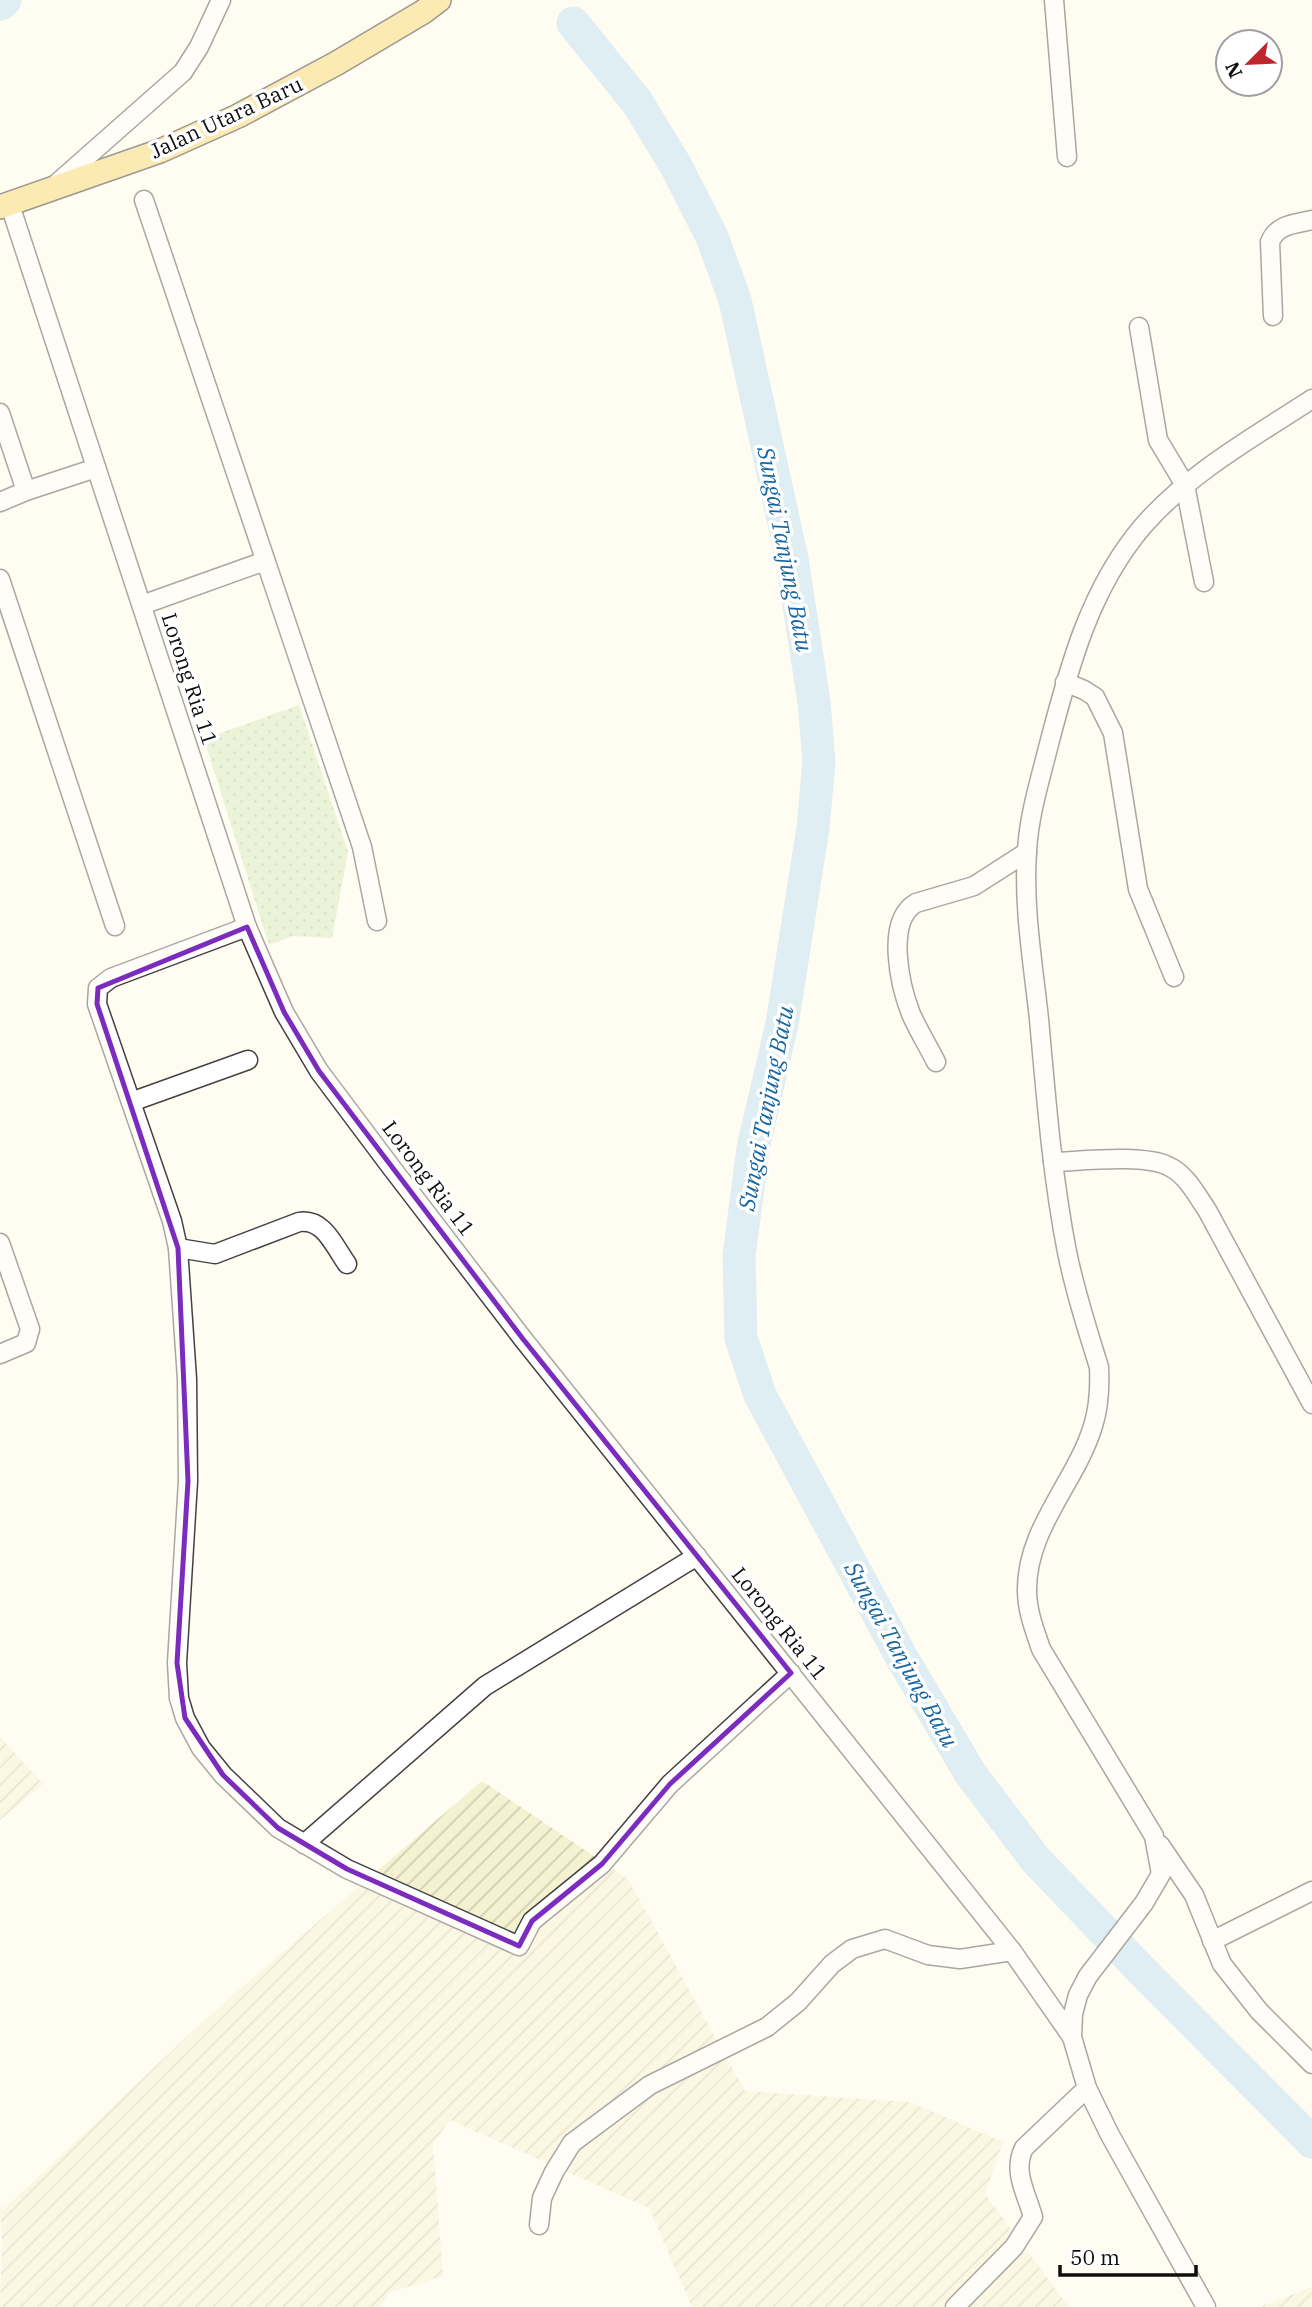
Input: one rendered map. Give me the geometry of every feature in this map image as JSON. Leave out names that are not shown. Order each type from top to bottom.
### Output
[{"type":"main road","name":"Jalan Utara Baru","points":[[5,206],[160,150],[238,116],[337,62],[439,0]]},
{"type":"street","points":[[50,190],[183,72],[199,47],[221,0]]},
{"type":"street","points":[[1054,0],[1066,158]]},
{"type":"street","points":[[144,200],[362,847],[377,920]]},
{"type":"street","name":"Lorong Ria 11","points":[[5,206],[142,605],[247,928],[284,1012],[319,1071],[523,1339],[1012,1951],[1072,2037]]},
{"type":"street","points":[[1273,316],[1270,242],[1273,234],[1282,227],[1312,220]]},
{"type":"street","points":[[1139,327],[1158,440],[1185,485],[1204,582]]},
{"type":"street","points":[[1312,399],[1185,485],[1142,528],[1105,582],[1087,619],[1065,682],[1029,822],[1026,887],[1053,1162],[1068,1253],[1083,1317],[1099,1367],[1100,1385],[1093,1427],[1041,1532],[1030,1566],[1027,1592],[1031,1619],[1041,1649],[1154,1836],[1194,1895],[1222,1964],[1238,1986],[1312,2064]]},
{"type":"street","points":[[0,413],[26,491]]},
{"type":"street","points":[[0,502],[96,468]]},
{"type":"street","points":[[142,605],[265,561]]},
{"type":"street","points":[[0,579],[115,926]]},
{"type":"street","points":[[1065,682],[1095,698],[1113,733],[1138,889],[1174,977]]},
{"type":"street","points":[[936,1062],[911,1014],[900,980],[897,941],[903,915],[916,903],[974,886],[1027,852]]},
{"type":"street","points":[[247,928],[111,978],[98,988],[97,1004],[172,1221],[178,1248],[187,1379],[188,1469],[177,1663],[179,1698],[201,1748],[223,1775],[278,1828],[347,1869],[519,1946],[532,1921],[602,1864],[670,1784],[791,1673]]},
{"type":"street","points":[[131,1101],[248,1060]]},
{"type":"street","points":[[1053,1162],[1149,1160],[1169,1166],[1186,1180],[1207,1210],[1312,1404]]},
{"type":"street","points":[[178,1248],[215,1254],[310,1220],[320,1225],[347,1264]]},
{"type":"street","points":[[0,1243],[30,1328],[26,1343],[0,1354]]},
{"type":"street","points":[[304,1844],[485,1686],[696,1556]]},
{"type":"street","points":[[1154,1836],[1161,1874],[1144,1903],[1088,1976],[1078,1995],[1073,2014],[1072,2037],[1087,2088],[1110,2135],[1206,2307]]},
{"type":"street","points":[[1212,1941],[1312,1891]]},
{"type":"street","points":[[539,2225],[542,2198],[572,2143],[650,2085],[766,2027],[798,2001],[832,1964],[852,1949],[885,1939],[928,1955],[960,1959],[1012,1951]]},
{"type":"street","points":[[955,2307],[1014,2247],[1033,2217],[1019,2171],[1024,2148],[1087,2088]]},
{"type":"highlighted area","points":[[247,927],[284,1012],[319,1071],[523,1339],[791,1673],[670,1784],[602,1864],[532,1921],[519,1946],[347,1869],[278,1828],[223,1775],[185,1718],[177,1663],[188,1481],[178,1248],[97,1004],[98,988]]},
{"type":"shaded area","points":[[0,1737],[43,1784],[0,1820]]},
{"type":"shaded area","points":[[482,1781],[628,1879],[745,2091],[910,2102],[1003,2142],[985,2194],[1069,2307],[692,2307],[649,2208],[450,2120],[433,2144],[443,2276],[389,2293],[380,2307],[0,2307],[0,2207],[3,2210],[211,2014]]},
{"type":"shaded area","points":[[1312,2287],[1312,2307],[1260,2307]]},
{"type":"green space","points":[[299,705],[348,852],[332,938],[293,936],[269,945],[204,739]]},
{"type":"waterway","points":[[0,4],[5,0]]},
{"type":"waterway","name":"Sungai Tanjung Batu","points":[[573,23],[637,102],[676,166],[712,237],[735,300],[792,559],[814,702],[819,762],[813,828],[782,1024],[753,1148],[739,1256],[741,1338],[760,1395],[902,1658],[970,1773],[1035,1859],[1312,2142]]}]
